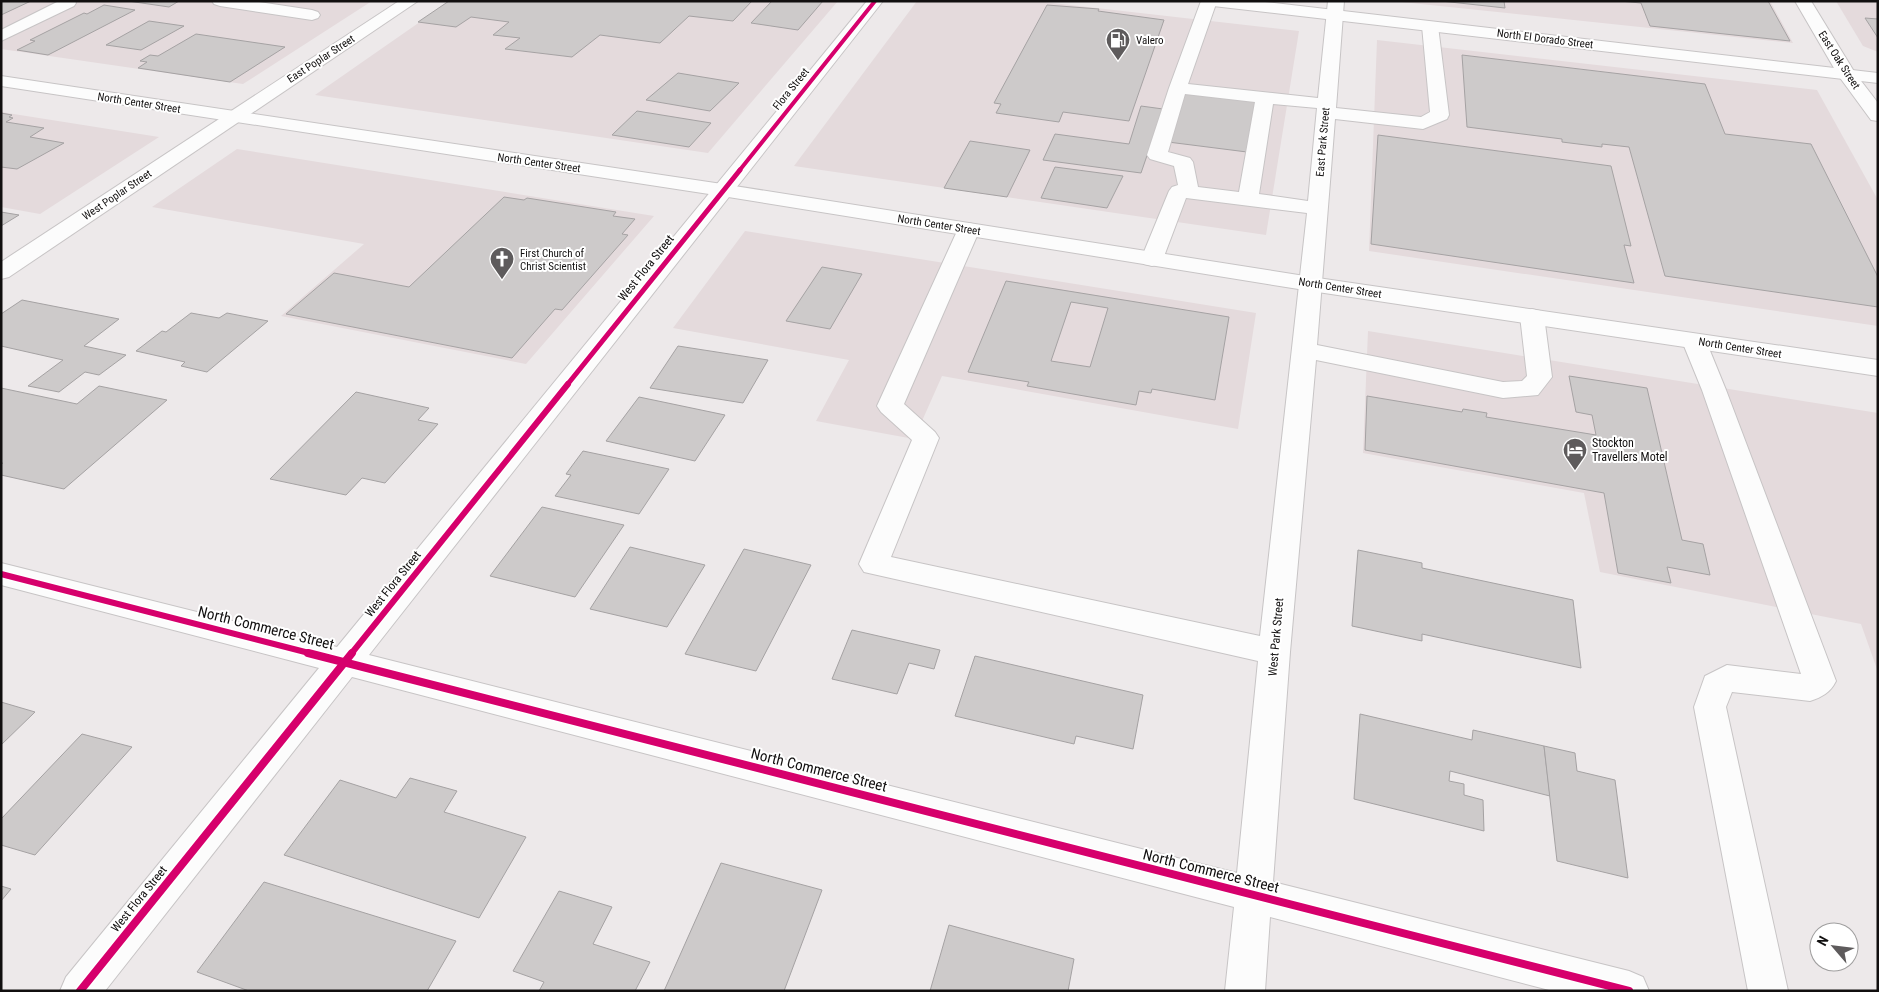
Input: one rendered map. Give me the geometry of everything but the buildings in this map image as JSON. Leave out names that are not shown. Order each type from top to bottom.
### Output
[{"type":"street","points":[[220,1],[312,15]]},
{"type":"street","name":"East Poplar Street","points":[[233,118],[410,1]]},
{"type":"street","name":"Flora Street","points":[[722,190],[875,1]]},
{"type":"street","points":[[1152,258],[1184,192],[1183,162],[1157,154],[1178,88],[1211,1]]},
{"type":"street","name":"North El Dorado Street","points":[[1211,1],[1336,8],[1430,26],[1878,78]]},
{"type":"street","name":"East Oak Street","points":[[1803,1],[1848,75],[1878,116]]},
{"type":"street","points":[[1,36],[68,3]]},
{"type":"street","name":"East Park Street","points":[[1310,284],[1336,8]]},
{"type":"street","points":[[1178,88],[1423,123],[1440,115],[1430,26]]},
{"type":"street","name":"North Center Street","points":[[2,81],[233,118],[722,190],[1310,284],[1878,368]]},
{"type":"street","points":[[1248,199],[1265,99]]},
{"type":"street","name":"West Poplar Street","points":[[1,272],[233,118]]},
{"type":"street","name":"West Flora Street","points":[[80,991],[722,190]]},
{"type":"street","points":[[1184,192],[1317,208]]},
{"type":"street","points":[[969,229],[890,406],[926,438],[874,564],[1274,652]]},
{"type":"street","name":"West Park Street","points":[[1245,991],[1274,652],[1310,284]]},
{"type":"street","points":[[1305,350],[1503,390],[1529,389],[1540,377],[1532,316]]},
{"type":"street","points":[[1694,341],[1714,390],[1820,681],[1810,688],[1727,678],[1716,686],[1710,707],[1768,991]]},
{"type":"street","name":"North Commerce Street","points":[[1,574],[1629,991]]},
{"type":"shaded area","points":[[1,1],[372,1],[243,84],[1,49]]},
{"type":"shaded area","points":[[450,1],[838,1],[708,153],[315,95]]},
{"type":"shaded area","points":[[917,1],[1035,1],[1299,31],[1266,235],[794,166]]},
{"type":"shaded area","points":[[1392,1],[1770,1],[1793,43]]},
{"type":"shaded area","points":[[1836,1],[1878,1],[1878,52],[1863,46]]},
{"type":"shaded area","points":[[1377,40],[1817,90],[1878,200],[1878,326],[1369,251]]},
{"type":"shaded area","points":[[1,112],[159,137],[40,214],[1,207]]},
{"type":"shaded area","points":[[237,149],[654,216],[526,364],[281,316],[364,244],[152,207]]},
{"type":"shaded area","points":[[745,231],[1256,313],[1238,429],[942,376],[914,439],[816,421],[849,360],[673,328]]},
{"type":"shaded area","points":[[1368,331],[1878,413],[1878,672],[1861,624],[1600,572],[1584,493],[1363,453]]},
{"type":"cycle path","points":[[80,991],[875,1]]},
{"type":"cycle path","points":[[1,574],[1629,991]]},
{"type":"place","name":"Valero","points":[[1118,61]]},
{"type":"place","name":"First Church of Christ Scientist","points":[[502,280]]},
{"type":"place","name":"Stockton Travellers Motel","points":[[1575,471]]}]
